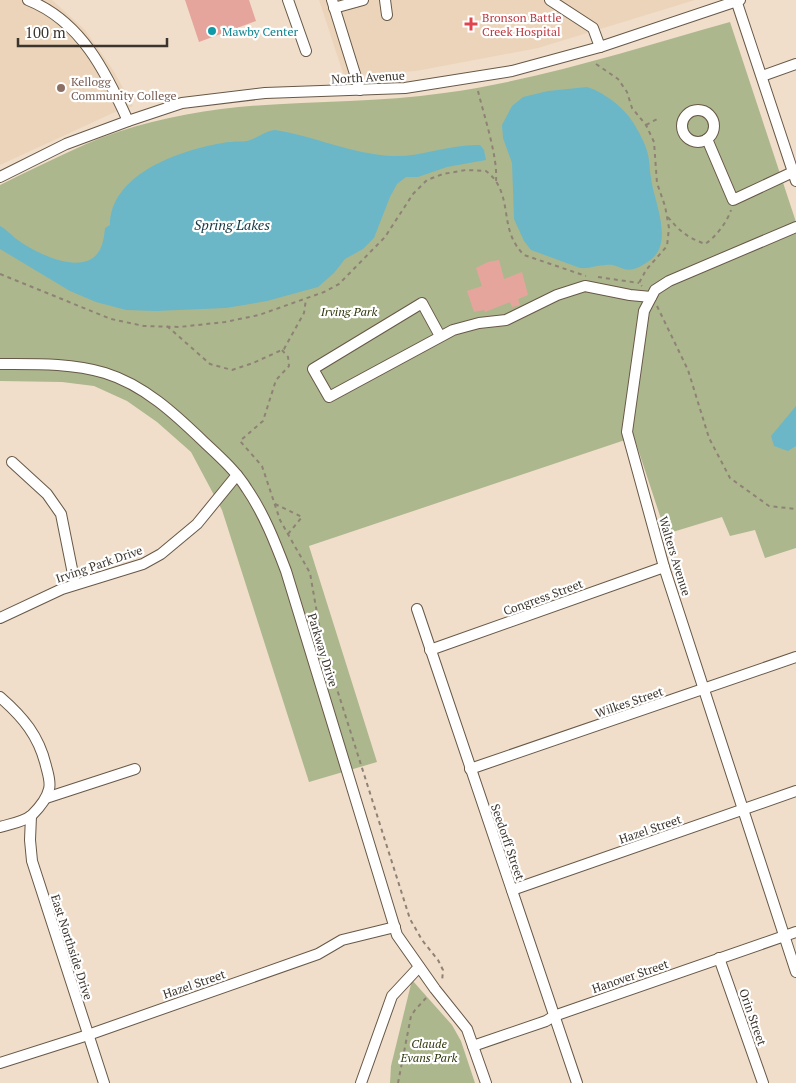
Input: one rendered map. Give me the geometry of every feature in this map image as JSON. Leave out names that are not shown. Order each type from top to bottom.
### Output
[{"type":"street","points":[[31,0],[74,30],[90,49],[104,70],[128,121]]},
{"type":"street","points":[[288,0],[306,51]]},
{"type":"street","points":[[360,90],[333,4],[363,0]]},
{"type":"street","points":[[385,0],[388,15]]},
{"type":"street","points":[[550,0],[593,28],[600,47]]},
{"type":"street","points":[[707,139],[733,200],[795,177],[789,145],[762,76],[738,0]]},
{"type":"street","name":"North Avenue","points":[[0,177],[66,144],[182,103],[265,93],[405,88],[512,71],[600,47],[738,0]]},
{"type":"street","points":[[762,76],[796,64]]},
{"type":"street","points":[[440,336],[422,303],[313,369],[329,397],[453,330],[479,323],[506,320],[557,294],[585,286],[651,297],[655,290],[669,282],[796,227]]},
{"type":"street","name":"Walters Avenue","points":[[651,297],[644,311],[627,432],[664,567],[796,972]]},
{"type":"street","name":"Parkway Drive","points":[[0,364],[49,364],[82,368],[126,380],[144,391],[173,414],[215,452],[237,475],[260,508],[286,571],[397,935],[467,1029],[486,1083]]},
{"type":"street","points":[[12,462],[47,494],[61,514],[75,584]]},
{"type":"street","name":"Irving Park Drive","points":[[0,618],[75,584],[143,564],[161,554],[197,524],[237,475]]},
{"type":"street","name":"Congress Street","points":[[430,650],[664,567]]},
{"type":"street","name":"Seedorff Street","points":[[417,609],[577,1083]]},
{"type":"street","name":"Wilkes Street","points":[[470,769],[796,657]]},
{"type":"street","points":[[0,697],[34,734],[44,756],[50,788],[46,798],[31,816],[0,828]]},
{"type":"street","points":[[46,798],[135,769]]},
{"type":"street","name":"Hazel Street","points":[[512,890],[796,791]]},
{"type":"street","name":"East Northside Drive","points":[[31,816],[30,840],[32,861],[104,1083]]},
{"type":"street","name":"Hazel Street","points":[[0,1063],[88,1035],[318,954],[342,940],[395,927]]},
{"type":"street","name":"Hanover Street","points":[[473,1046],[796,932]]},
{"type":"street","name":"Orin Street","points":[[719,958],[762,1083]]},
{"type":"street","points":[[361,1083],[392,996],[419,967]]},
{"type":"path","points":[[596,64],[618,79],[627,92],[632,108],[646,125],[654,142],[657,183],[666,206],[669,228],[667,246],[646,270],[639,283]]},
{"type":"path","points":[[478,91],[495,164],[496,181],[502,195],[510,236],[516,247],[524,255],[589,276]]},
{"type":"path","points":[[646,125],[659,118]]},
{"type":"path","points":[[0,274],[112,319],[144,326],[179,327],[225,322],[260,315],[324,292],[339,284],[385,237],[413,194],[427,180],[443,174],[466,170],[486,171],[496,181]]},
{"type":"path","points":[[667,215],[676,228],[689,238],[705,244],[711,240],[731,212],[733,200]]},
{"type":"path","points":[[596,277],[639,283],[651,297],[660,311],[688,370],[709,438],[730,478],[769,506],[796,509]]},
{"type":"path","points":[[167,326],[210,364],[232,370],[282,350],[295,332],[304,314],[306,299]]},
{"type":"path","points":[[282,350],[288,357],[289,366],[276,380],[264,420],[240,441],[262,466],[280,520],[310,573],[322,642],[410,919],[443,970],[442,982],[439,986]]},
{"type":"path","points":[[274,504],[302,517],[288,534]]},
{"type":"path","points":[[398,1083],[411,1016],[426,998]]},
{"type":"shaded area","name":"Kellogg Community College","points":[[0,0],[52,0],[85,30],[113,70],[133,106],[113,113],[0,165]]},
{"type":"shaded area","name":"Bronson Battle Creek Hospital","points":[[319,0],[695,0],[538,48],[416,71],[344,76]]},
{"type":"green space","name":"Irving Park","points":[[730,22],[796,222],[796,548],[765,558],[755,530],[730,536],[722,517],[666,534],[634,437],[309,546],[377,762],[309,782],[222,510],[191,452],[157,422],[127,401],[94,386],[62,382],[0,381],[0,185],[86,144],[135,127],[169,118],[204,111],[249,106],[388,99],[480,87],[552,72]]},
{"type":"green space","name":"Claude Evans Park","points":[[412,980],[452,1025],[461,1041],[475,1083],[390,1083],[391,1066]]},
{"type":"water","points":[[587,87],[607,97],[625,112],[637,129],[649,159],[650,174],[661,222],[661,244],[657,254],[640,267],[634,269],[627,270],[613,265],[580,268],[531,250],[524,241],[514,219],[512,163],[503,138],[502,125],[512,106],[523,97],[548,91]]},
{"type":"water","name":"Spring Lakes","points":[[275,130],[377,155],[414,155],[458,146],[480,145],[484,150],[486,160],[447,167],[418,177],[406,177],[397,184],[374,238],[363,249],[345,259],[334,273],[318,287],[267,301],[226,308],[156,311],[126,310],[96,302],[70,291],[0,249],[0,226],[15,238],[44,255],[68,262],[79,263],[89,260],[101,248],[105,228],[110,225],[113,208],[120,193],[146,170],[163,161],[196,149],[224,143],[247,141]]},
{"type":"water","points":[[796,406],[796,446],[788,451],[774,446],[771,436]]},
{"type":"building","name":"Mawby Center","points":[[185,0],[249,0],[256,21],[199,42]]},
{"type":"building","points":[[499,260],[504,279],[522,272],[528,295],[518,299],[520,305],[512,307],[510,302],[485,312],[484,310],[474,312],[467,291],[482,286],[476,268],[488,262]]},
{"type":"place","name":"Bronson Battle Creek Hospital","points":[[471,24]]},
{"type":"place","name":"Mawby Center","points":[[212,31]]},
{"type":"place","name":"Kellogg Community College","points":[[61,88]]}]
